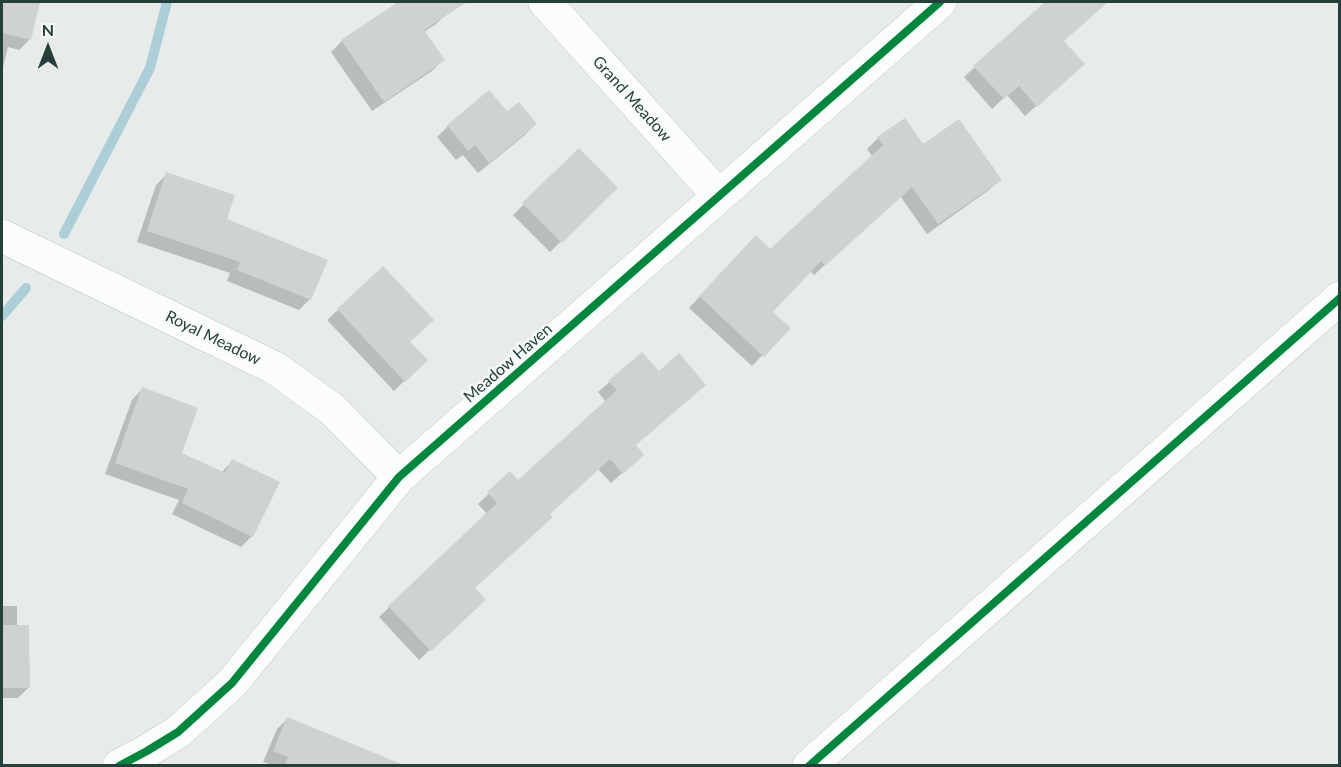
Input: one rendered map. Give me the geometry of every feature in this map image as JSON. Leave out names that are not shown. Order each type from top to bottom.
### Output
[{"type":"street","name":"Grand Meadow","points":[[545,2],[719,196]]},
{"type":"street","name":"Meadow Haven","points":[[119,765],[178,732],[232,683],[399,477],[940,2]]},
{"type":"street","name":"Royal Meadow","points":[[2,236],[275,368],[332,409],[399,477]]},
{"type":"street","points":[[809,765],[1340,298]]},
{"type":"building","points":[[2,2],[40,2],[31,40],[2,33]]},
{"type":"building","points":[[398,2],[467,2],[424,30],[445,60],[384,102],[341,40]]},
{"type":"building","points":[[1045,2],[1108,2],[1064,41],[1085,64],[1037,107],[1019,86],[1004,99],[973,66]]},
{"type":"building","points":[[489,90],[507,111],[519,102],[537,124],[489,163],[475,145],[468,151],[447,125]]},
{"type":"building","points":[[905,118],[923,144],[959,119],[1002,180],[938,224],[912,187],[825,266],[821,261],[773,312],[791,328],[764,357],[699,296],[756,235],[770,249],[883,145],[877,137]]},
{"type":"building","points":[[579,148],[618,188],[562,243],[522,203]]},
{"type":"building","points":[[166,172],[235,195],[227,219],[328,260],[311,300],[237,270],[240,262],[147,231]]},
{"type":"building","points":[[383,266],[434,320],[410,342],[428,360],[405,382],[337,309]]},
{"type":"building","points":[[642,352],[659,371],[679,353],[706,385],[636,445],[644,455],[623,474],[610,459],[550,514],[553,517],[475,588],[486,600],[431,651],[388,606],[497,503],[487,492],[510,471],[518,480],[617,390],[608,381]]},
{"type":"building","points":[[142,387],[198,408],[182,453],[225,473],[232,459],[280,482],[253,537],[182,503],[188,489],[115,463]]},
{"type":"building","points":[[2,625],[29,625],[30,688],[2,688]]},
{"type":"building","points":[[287,717],[404,765],[285,765],[288,757],[273,751]]},
{"type":"waterway","points":[[64,234],[150,68],[167,2]]},
{"type":"waterway","points":[[2,316],[26,288]]},
{"type":"cycle path","points":[[119,766],[178,732],[232,683],[399,477],[940,2]]},
{"type":"cycle path","points":[[809,766],[1340,298]]}]
